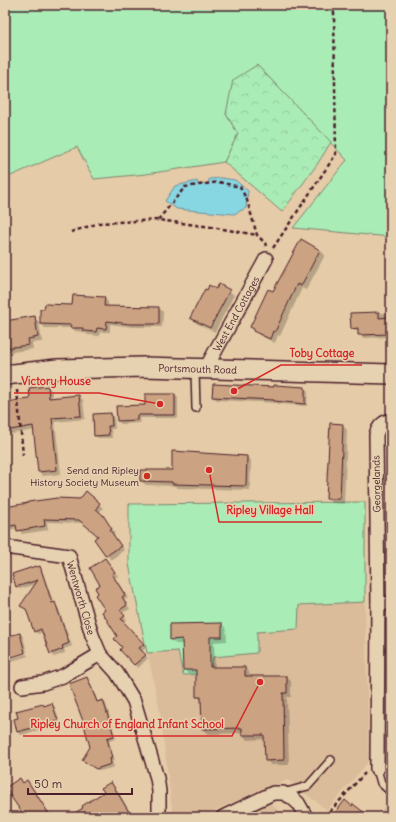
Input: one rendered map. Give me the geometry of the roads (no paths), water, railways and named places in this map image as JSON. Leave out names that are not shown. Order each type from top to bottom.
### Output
[{"type":"main road","name":"Portsmouth Road","points":[[11,381],[58,369],[81,367],[144,366],[391,374]]},
{"type":"street","name":"West End Cottages","points":[[201,368],[267,258]]},
{"type":"street","name":"Georgelands","points":[[377,764],[378,604],[376,435],[377,430],[390,420]]},
{"type":"street","name":"Wentworth Close","points":[[5,547],[69,556],[92,635],[100,654],[117,673],[134,701],[157,778],[159,803],[158,817]]},
{"type":"street","points":[[378,604],[391,603]]},
{"type":"street","points":[[22,686],[43,683],[63,676],[100,654]]},
{"type":"street","points":[[223,817],[273,793],[283,793],[291,797],[298,803],[306,817]]},
{"type":"lane","points":[[196,408],[201,368]]},
{"type":"lane","points":[[283,793],[308,786],[331,760]]},
{"type":"lane","points":[[377,764],[381,783],[391,792]]},
{"type":"water","points":[[221,178],[235,180],[248,191],[246,208],[234,214],[177,209],[165,201],[175,186],[197,181],[198,185],[209,183],[209,179]]},
{"type":"place","name":"Toby Cottage","points":[[234,391]]},
{"type":"place","name":"Victory House","points":[[160,404]]},
{"type":"place","name":"Ripley Village Hall","points":[[209,470]]},
{"type":"place","name":"Send and Ripley History Society Museum","points":[[147,476]]},
{"type":"place","name":"Ripley Church of England Infant School","points":[[260,682]]}]
